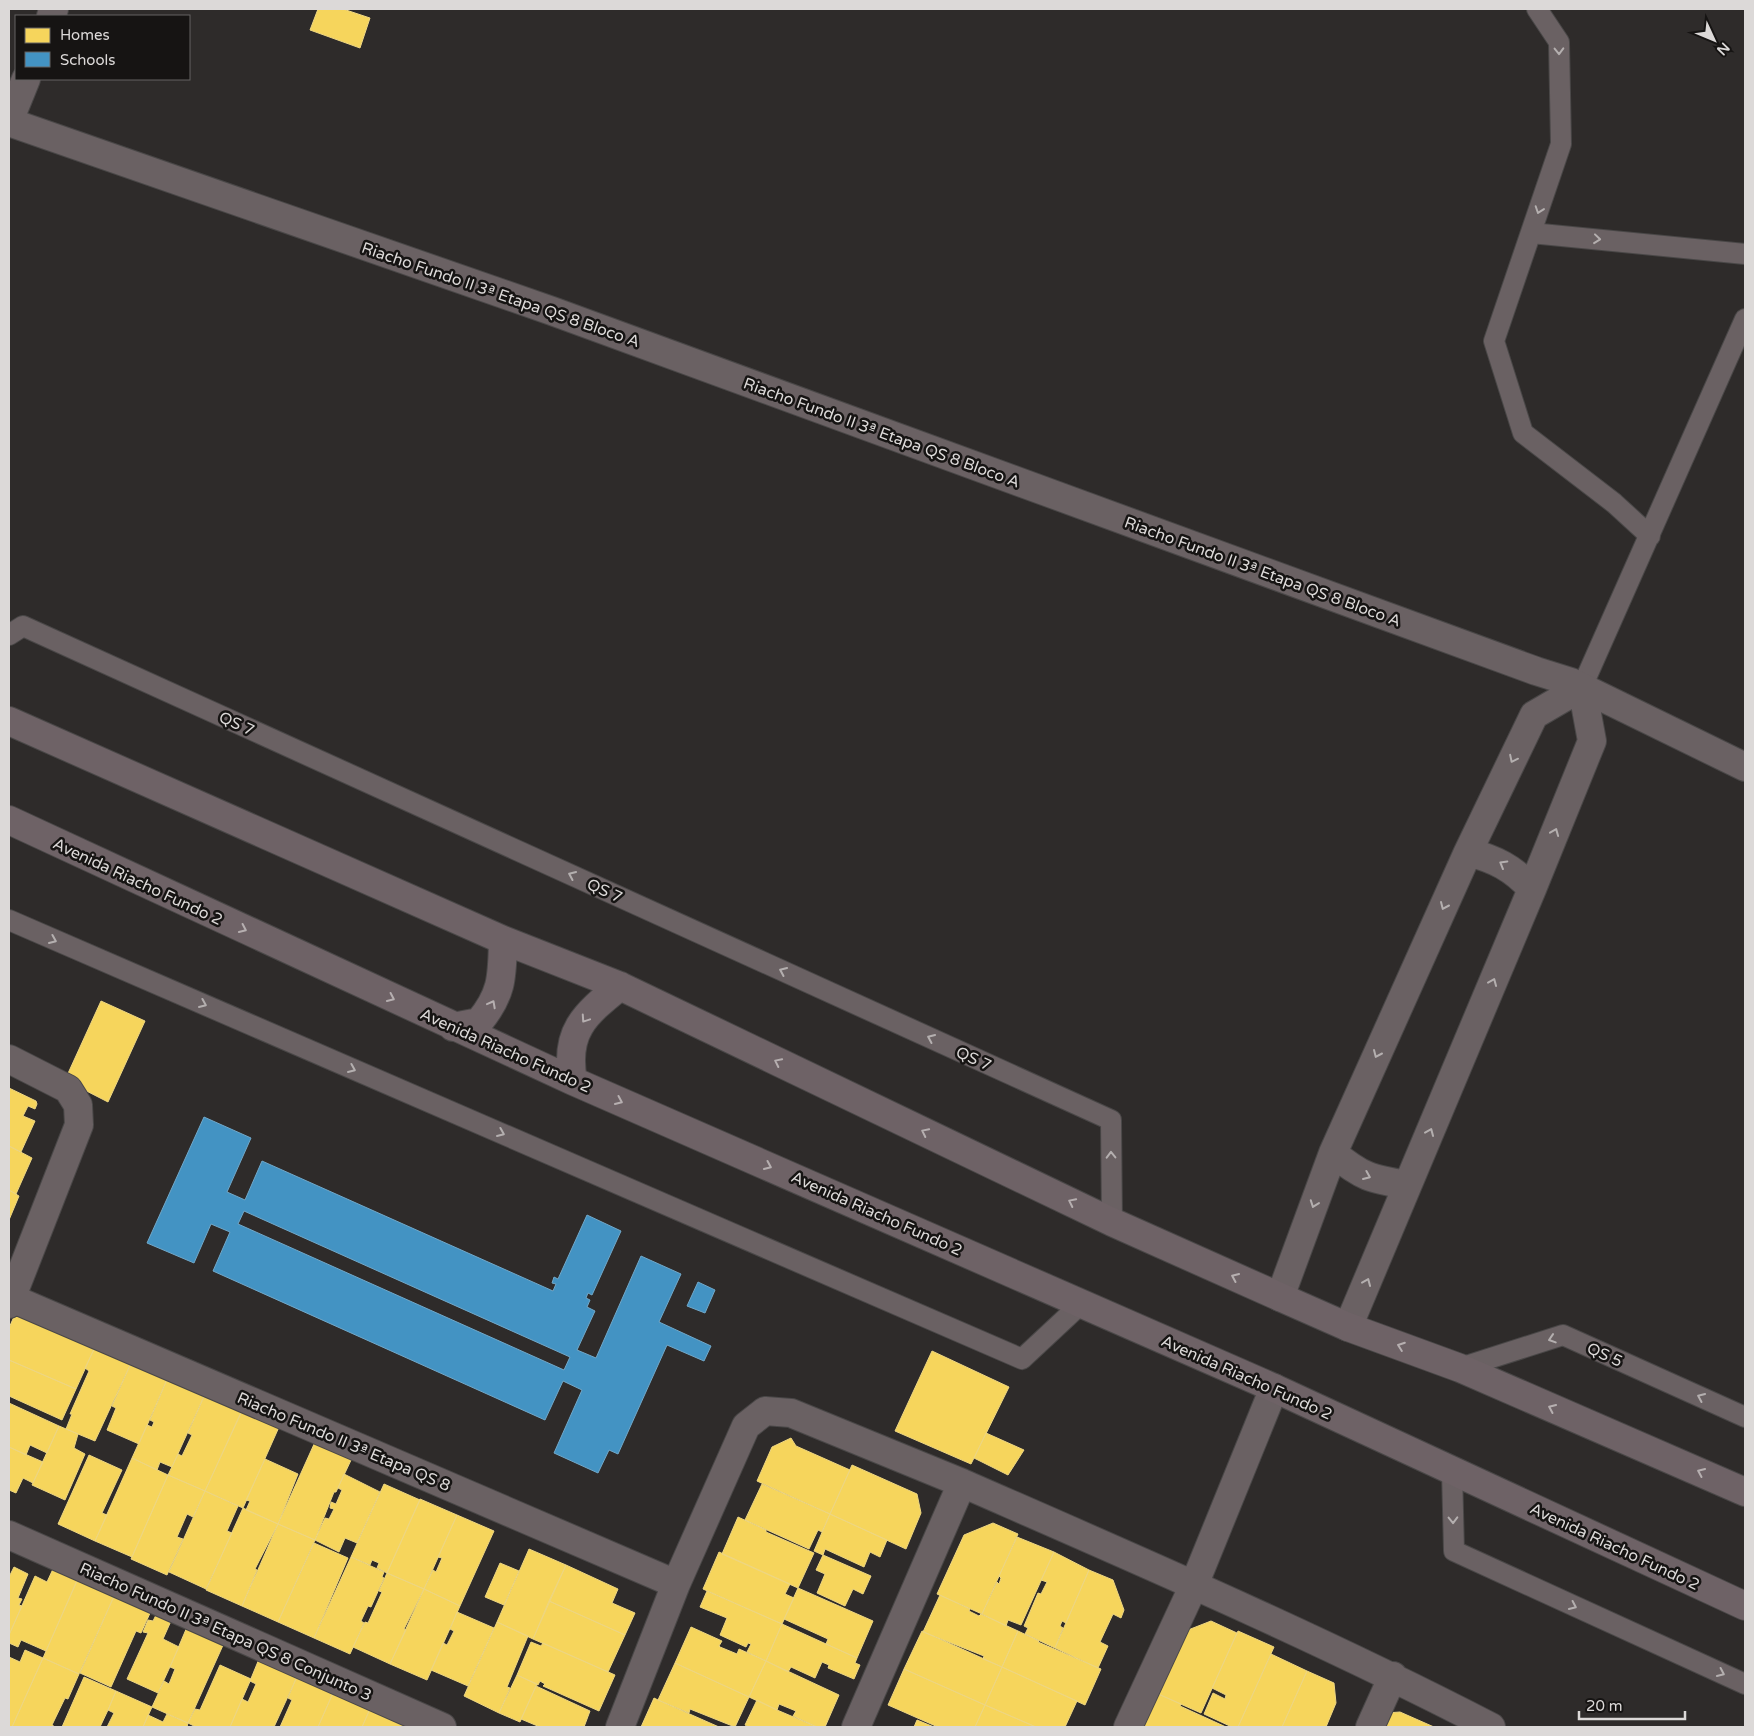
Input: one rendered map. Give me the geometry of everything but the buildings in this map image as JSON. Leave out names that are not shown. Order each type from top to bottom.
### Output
[{"type":"main road","points":[[9,721],[503,940],[620,986],[1112,1222],[1280,1297],[1348,1327],[1460,1368],[1745,1492]]},
{"type":"main road","name":"Avenida Riacho Fundo 2","points":[[9,820],[453,1027],[1274,1388],[1745,1606]]},
{"type":"main road","points":[[453,1027],[479,1022],[492,1007],[502,980],[503,940]]},
{"type":"main road","points":[[573,1081],[569,1059],[574,1034],[592,1008],[620,986]]},
{"type":"street","points":[[9,122],[26,80]]},
{"type":"street","name":"Riacho Fundo II 3ª Etapa QS 8 Bloco A","points":[[9,122],[552,311],[1582,687],[1745,768]]},
{"type":"street","points":[[1280,1297],[1333,1153],[1468,852],[1534,715],[1582,687],[1592,741],[1348,1327]]},
{"type":"street","points":[[1468,852],[1493,858],[1517,872],[1532,889]]},
{"type":"street","points":[[9,1059],[68,1089],[78,1105],[79,1125],[10,1301]]},
{"type":"street","points":[[1333,1153],[1354,1171],[1376,1180],[1407,1185]]},
{"type":"street","name":"Riacho Fundo II 3ª Etapa QS 8","points":[[10,1301],[676,1584]]},
{"type":"street","points":[[1128,1727],[1194,1585],[1274,1388]]},
{"type":"street","points":[[620,1727],[676,1584],[746,1426],[765,1411],[791,1412],[962,1483],[1194,1585],[1393,1676],[1492,1727]]},
{"type":"street","points":[[856,1727],[962,1483]]},
{"type":"street","name":"Riacho Fundo II 3ª Etapa QS 8 Conjunto 3","points":[[9,1535],[442,1727]]},
{"type":"street","points":[[1370,1727],[1393,1676]]},
{"type":"lane","points":[[1537,9],[1559,42],[1561,144],[1494,341],[1522,433],[1614,503],[1650,536]]},
{"type":"lane","points":[[1531,233],[1745,254]]},
{"type":"lane","points":[[1582,687],[1745,319]]},
{"type":"lane","name":"QS 7","points":[[9,636],[23,626],[1111,1120],[1112,1222]]},
{"type":"lane","points":[[9,920],[1022,1359],[1082,1303]]},
{"type":"lane","name":"QS 5","points":[[1460,1368],[1563,1335],[1745,1417]]},
{"type":"lane","points":[[1452,1471],[1454,1551],[1745,1684]]}]
